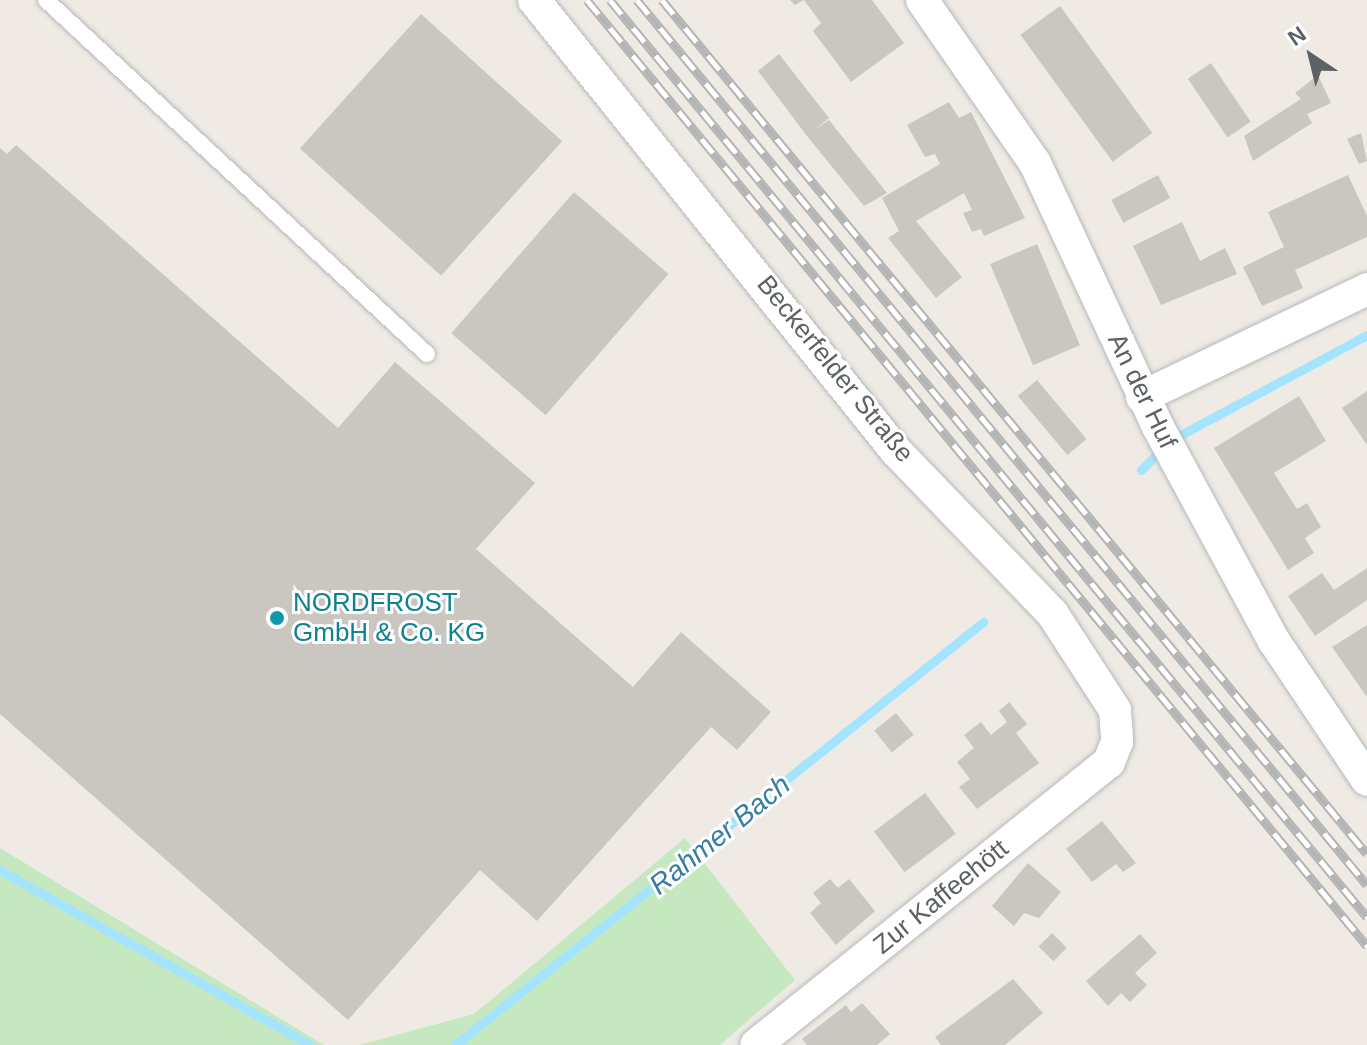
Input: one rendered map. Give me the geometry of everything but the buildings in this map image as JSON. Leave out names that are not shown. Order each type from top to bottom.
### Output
[{"type":"street","name":"Beckerfelder Straße","points":[[534,0],[896,451],[1052,613],[1115,710],[1117,742]]},
{"type":"street","name":"An der Huf","points":[[922,0],[1035,163],[1157,425],[1274,641],[1367,780]]},
{"type":"street","points":[[1142,397],[1367,289]]},
{"type":"street","name":"Zur Kaffeehött","points":[[756,1045],[1109,762],[1117,742]]},
{"type":"lane","points":[[46,0],[427,354]]},
{"type":"green space","points":[[685,838],[795,980],[720,1045],[359,1045],[474,1014]]},
{"type":"green space","points":[[0,848],[324,1045],[0,1045]]},
{"type":"waterway","name":"Rahmer Bach","points":[[1173,439],[1367,335]]},
{"type":"waterway","name":"Rahmer Bach","points":[[1141,470],[1162,449]]},
{"type":"waterway","name":"Rahmer Bach","points":[[455,1045],[983,622]]},
{"type":"waterway","name":"Rahmer Bach","points":[[0,870],[310,1045]]},
{"type":"railway","points":[[587,0],[1367,946]]},
{"type":"railway","points":[[610,0],[1367,917]]},
{"type":"railway","points":[[637,0],[1367,885]]},
{"type":"railway","points":[[662,0],[1367,854]]},
{"type":"place","name":"NORDFROST GmbH & Co. KG","points":[[277,618]]}]
